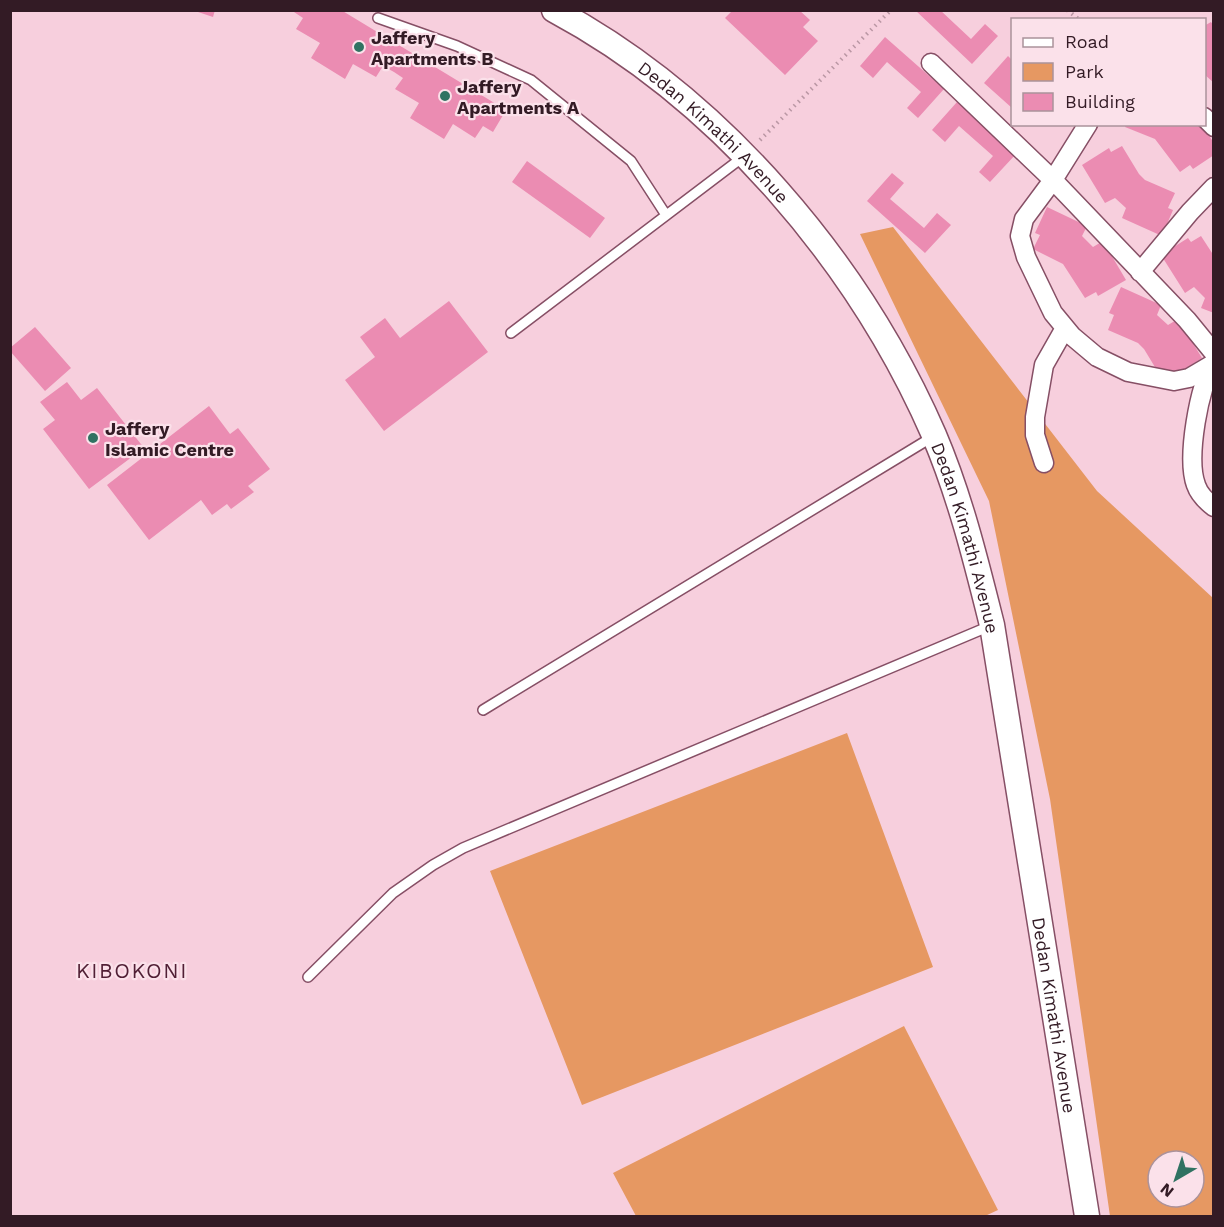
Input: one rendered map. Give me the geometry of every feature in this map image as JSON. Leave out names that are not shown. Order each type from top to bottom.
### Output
[{"type":"street","name":"Dedan Kimathi Avenue","points":[[554,10],[626,54],[665,82],[712,123],[745,156],[819,243],[867,310],[913,391],[934,436],[952,482],[992,625],[1087,1216]]},
{"type":"street","points":[[931,63],[1053,180],[1187,320],[1213,360],[1194,426],[1193,463],[1196,485],[1205,501],[1214,507]]},
{"type":"street","points":[[1087,126],[1053,180],[1024,219],[1020,236],[1026,257],[1053,313],[1072,336],[1097,357],[1128,372],[1174,381],[1189,378],[1213,360]]},
{"type":"street","points":[[1140,272],[1214,187]]},
{"type":"street","points":[[1044,463],[1035,435],[1035,417],[1044,365],[1065,328]]},
{"type":"lane","points":[[378,18],[457,46],[531,80],[631,161],[666,215]]},
{"type":"lane","points":[[511,333],[745,156]]},
{"type":"lane","points":[[483,710],[934,436]]},
{"type":"lane","points":[[308,977],[393,893],[433,865],[463,848],[992,625]]},
{"type":"path","points":[[745,156],[891,10]]},
{"type":"green space","points":[[893,227],[1097,491],[1213,598],[1213,1216],[1110,1216],[1050,799],[989,501],[860,234]]},
{"type":"green space","points":[[847,733],[933,967],[582,1105],[490,871]]},
{"type":"green space","points":[[904,1026],[998,1210],[985,1216],[636,1216],[613,1173]]},
{"type":"building","points":[[192,10],[215,10],[213,17]]},
{"type":"building","points":[[295,10],[341,10],[506,110],[493,132],[483,126],[475,138],[453,124],[444,139],[410,118],[419,103],[395,89],[403,78],[394,72],[383,66],[376,77],[353,64],[345,79],[311,58],[320,43],[296,29],[303,18],[294,12]]},
{"type":"building","points":[[733,10],[799,10],[810,20],[803,27],[818,41],[785,75],[725,18]]},
{"type":"building","points":[[915,10],[940,10],[971,39],[985,24],[998,36],[972,64]]},
{"type":"building","points":[[1211,22],[1214,26],[1214,83],[1206,76],[1206,25]]},
{"type":"building","points":[[885,37],[944,89],[918,118],[907,108],[921,92],[887,62],[873,78],[860,66]]},
{"type":"building","points":[[1008,56],[1011,59],[1011,107],[984,83]]},
{"type":"building","points":[[957,102],[1016,154],[990,182],[979,172],[993,156],[959,126],[945,142],[932,130]]},
{"type":"building","points":[[1202,126],[1214,143],[1214,155],[1193,169],[1190,165],[1180,172],[1155,139],[1125,127]]},
{"type":"building","points":[[1122,146],[1145,180],[1175,193],[1168,208],[1173,210],[1162,236],[1122,218],[1126,208],[1115,198],[1105,203],[1082,165],[1109,148],[1111,152]]},
{"type":"building","points":[[527,161],[605,218],[590,238],[512,182]]},
{"type":"building","points":[[892,173],[904,183],[890,199],[924,228],[937,213],[951,225],[925,253],[867,201]]},
{"type":"building","points":[[1047,207],[1087,226],[1082,236],[1093,247],[1103,241],[1126,280],[1098,296],[1096,292],[1085,298],[1063,264],[1033,249],[1040,235],[1035,233]]},
{"type":"building","points":[[1201,236],[1214,256],[1214,313],[1201,308],[1205,298],[1194,287],[1185,293],[1161,255],[1188,238],[1191,242]]},
{"type":"building","points":[[1121,287],[1161,305],[1157,315],[1168,325],[1178,319],[1202,358],[1175,375],[1172,371],[1161,377],[1138,343],[1108,330],[1114,315],[1109,313]]},
{"type":"building","points":[[449,301],[488,352],[384,431],[345,380],[375,357],[360,337],[385,318],[400,338]]},
{"type":"building","points":[[35,327],[71,368],[45,391],[10,351],[10,348]]},
{"type":"building","name":"Jaffery Islamic Centre","points":[[67,382],[81,400],[97,388],[144,448],[89,489],[43,429],[55,420],[40,402]]},
{"type":"building","points":[[209,406],[230,434],[238,428],[270,469],[248,486],[254,492],[231,509],[227,504],[212,515],[201,500],[149,540],[107,485]]},
{"type":"place","name":"Jaffery Apartments B","points":[[359,47]]},
{"type":"place","name":"Jaffery Apartments A","points":[[445,96]]},
{"type":"place","name":"Jaffery Islamic Centre","points":[[93,438]]},
{"type":"district","name":"KIBOKONI","points":[[132,970]]}]
